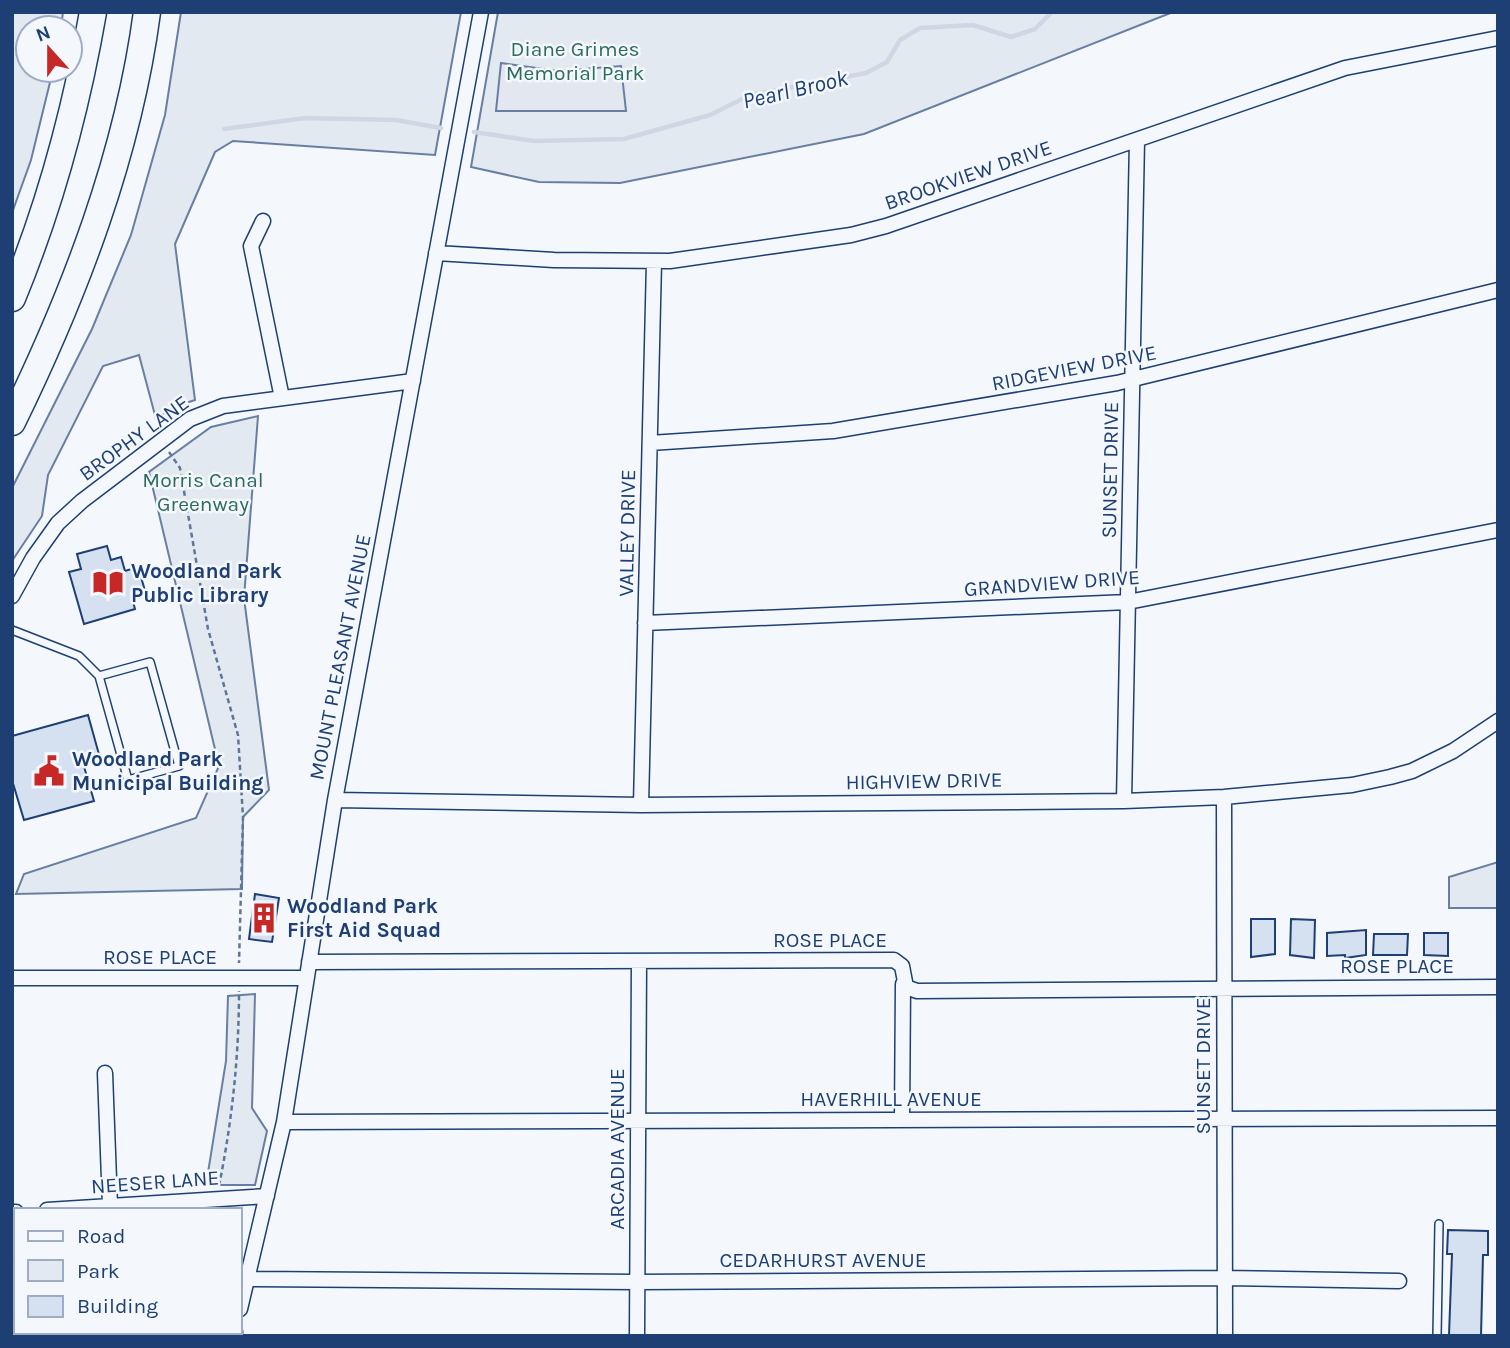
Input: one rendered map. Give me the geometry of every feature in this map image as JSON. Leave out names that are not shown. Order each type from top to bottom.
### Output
[{"type":"highway","points":[[12,298],[40,226],[56,174],[83,68],[93,12]]},
{"type":"highway","points":[[12,422],[59,322],[100,209],[133,90],[147,12]]},
{"type":"street","name":"MOUNT PLEASANT AVENUE","points":[[242,1300],[285,1122],[335,800],[481,12]]},
{"type":"street","name":"BROOKVIEW DRIVE","points":[[436,253],[554,260],[670,261],[851,235],[886,226],[1345,68],[1498,38]]},
{"type":"street","name":"SUNSET DRIVE","points":[[1124,801],[1137,139]]},
{"type":"street","points":[[263,221],[251,246],[282,398]]},
{"type":"street","name":"VALLEY DRIVE","points":[[641,805],[654,261]]},
{"type":"street","name":"RIDGEVIEW DRIVE","points":[[650,443],[833,431],[1132,379],[1498,290]]},
{"type":"street","name":"BROPHY LANE","points":[[12,596],[33,558],[58,523],[82,501],[190,419],[223,406],[413,382]]},
{"type":"street","name":"GRANDVIEW DRIVE","points":[[645,624],[1128,602],[1498,530]]},
{"type":"street","name":"HIGHVIEW DRIVE","points":[[335,800],[641,805],[1124,801],[1224,797],[1352,785],[1412,771],[1453,751],[1498,721]]},
{"type":"street","name":"SUNSET DRIVE","points":[[1224,797],[1225,1336]]},
{"type":"street","name":"ROSE PLACE","points":[[309,962],[894,960],[902,966],[903,984],[917,990],[1498,987]]},
{"type":"street","name":"ARCADIA AVENUE","points":[[637,1336],[639,962]]},
{"type":"street","name":"ROSE PLACE","points":[[12,978],[307,978]]},
{"type":"street","points":[[902,1120],[903,984]]},
{"type":"street","points":[[105,1073],[110,1206]]},
{"type":"street","name":"HAVERHILL AVENUE","points":[[285,1122],[1498,1118]]},
{"type":"street","name":"NEESER LANE","points":[[78,1208],[267,1196]]},
{"type":"street","name":"CEDARHURST AVENUE","points":[[247,1279],[638,1282],[1225,1278],[1399,1281]]},
{"type":"lane","points":[[12,630],[79,656],[100,676],[128,779],[180,766],[150,662],[100,676]]},
{"type":"lane","points":[[1437,1336],[1439,1224]]},
{"type":"path","points":[[160,441],[180,468],[208,629],[238,735],[243,817],[237,1054],[230,1131],[217,1199]]},
{"type":"green space","points":[[12,12],[63,12],[14,14],[14,84],[50,84],[31,160],[12,213]]},
{"type":"green space","points":[[181,12],[461,12],[435,155],[233,141],[215,152],[175,244],[195,400],[177,406],[156,419],[139,355],[103,366],[48,475],[42,516],[12,561],[12,488],[92,329],[131,235],[165,115]]},
{"type":"green space","name":"Diane Grimes Memorial Park","points":[[498,12],[1173,12],[864,134],[620,183],[539,182],[471,167]]},
{"type":"green space","name":"Morris Canal Greenway","points":[[258,416],[244,598],[269,790],[243,817],[242,889],[16,894],[24,874],[196,818],[219,766],[149,472],[211,427]]},
{"type":"green space","points":[[1498,862],[1498,908],[1449,908],[1449,877]]},
{"type":"green space","points":[[255,994],[252,1108],[267,1131],[255,1185],[206,1185],[226,1061],[228,996]]},
{"type":"shaded area","points":[[501,63],[558,71],[621,66],[626,111],[496,111]]},
{"type":"building","name":"Woodland Park Public Library","points":[[107,546],[111,560],[121,557],[125,571],[138,567],[146,594],[132,598],[135,609],[84,624],[69,572],[81,569],[77,554]]},
{"type":"building","name":"Woodland Park Municipal Building","points":[[88,715],[100,758],[83,763],[94,801],[24,820],[12,780],[12,736]]},
{"type":"building","name":"Woodland Park First Aid Squad","points":[[255,894],[279,898],[272,942],[249,939]]},
{"type":"building","points":[[1251,919],[1275,919],[1275,954],[1251,957]]},
{"type":"building","points":[[1291,919],[1315,920],[1314,958],[1290,955]]},
{"type":"building","points":[[1366,930],[1366,955],[1345,958],[1345,955],[1327,956],[1327,933]]},
{"type":"building","points":[[1424,933],[1448,933],[1448,956],[1424,955]]},
{"type":"building","points":[[1374,934],[1408,934],[1407,955],[1373,955]]},
{"type":"building","points":[[1448,1230],[1488,1231],[1488,1255],[1483,1255],[1481,1336],[1444,1336],[1449,1335],[1452,1254],[1447,1254]]},
{"type":"waterway","name":"Pearl Brook","points":[[474,132],[534,141],[624,139],[710,115],[750,95],[866,73],[887,62],[900,40],[920,28],[973,25],[1011,37],[1035,29],[1052,12]]},
{"type":"waterway","name":"Pearl Brook","points":[[224,129],[305,118],[396,120],[441,128]]},
{"type":"place","name":"Woodland Park Public Library","points":[[108,583]]},
{"type":"place","name":"Woodland Park Municipal Building","points":[[49,771]]},
{"type":"place","name":"Woodland Park First Aid Squad","points":[[264,918]]}]
